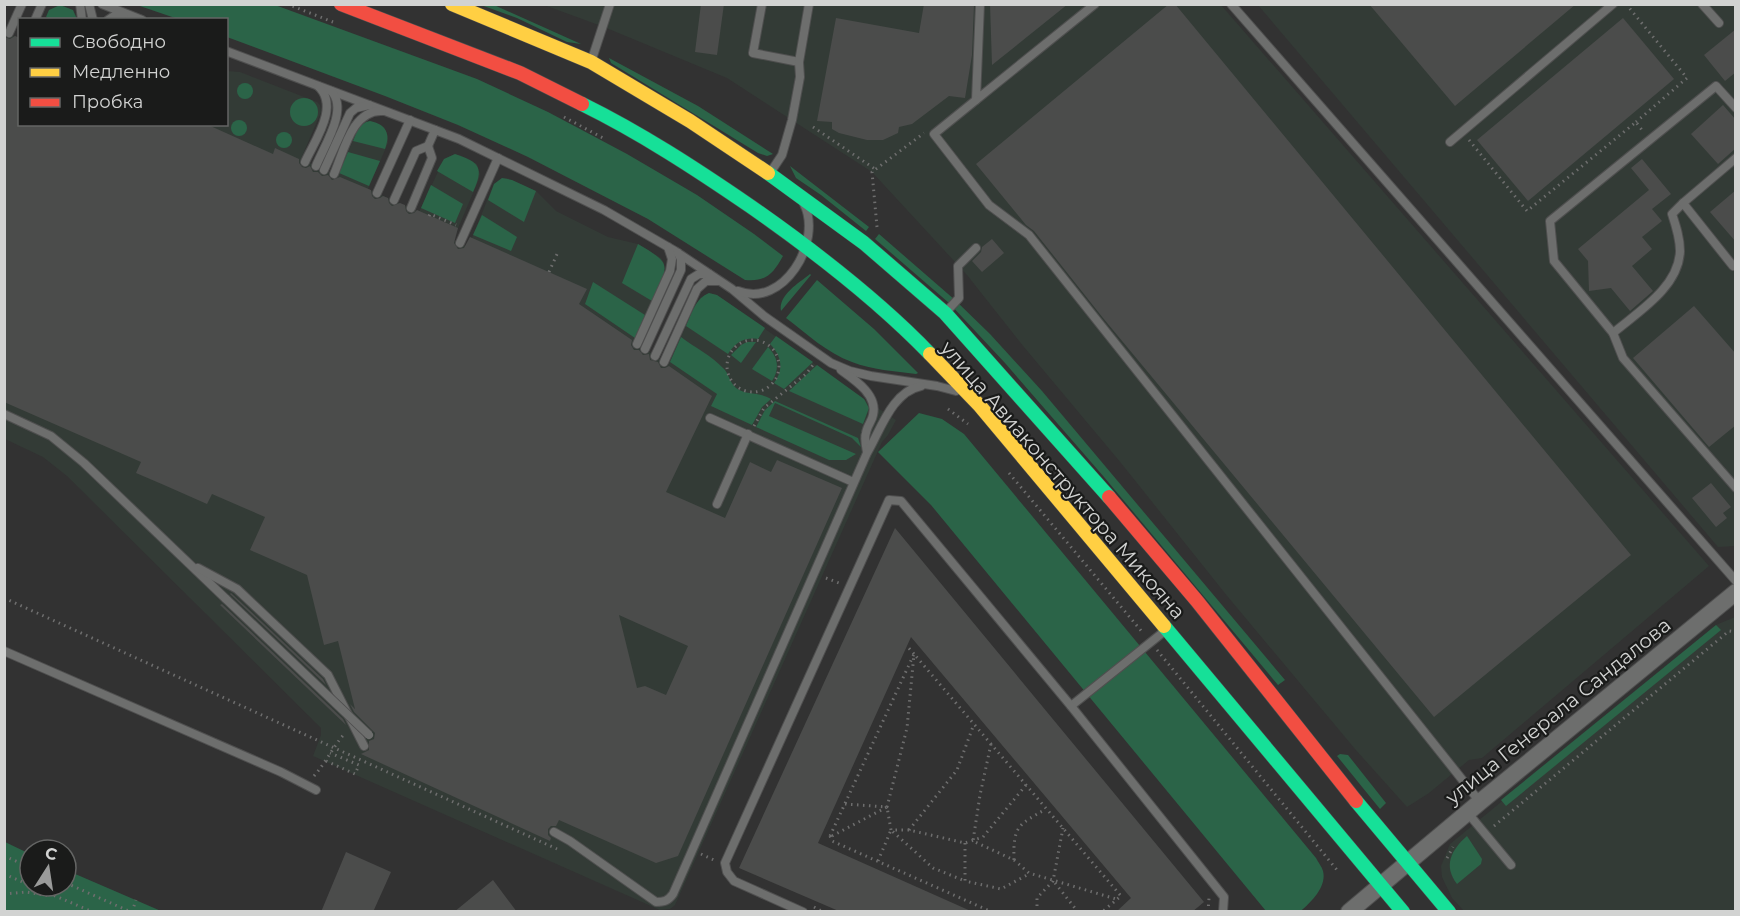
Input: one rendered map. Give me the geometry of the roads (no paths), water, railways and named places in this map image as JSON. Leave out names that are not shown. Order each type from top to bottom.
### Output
[{"type":"street","name":"улица Авиаконструктора Микояна","points":[[341,4],[520,72],[580,103],[692,166],[840,272],[926,350],[980,406],[1403,912]]},
{"type":"street","name":"улица Авиаконструктора Микояна","points":[[452,4],[591,62],[690,121],[770,173],[864,243],[945,313],[1072,454],[1197,601],[1449,912]]},
{"type":"street","name":"улица Генерала Сандалова","points":[[1349,912],[1473,807],[1736,592]]},
{"type":"lane","points":[[9,33],[22,4]]},
{"type":"lane","points":[[36,18],[42,4]]},
{"type":"lane","points":[[102,4],[130,17]]},
{"type":"lane","points":[[591,62],[610,4]]},
{"type":"lane","points":[[762,4],[753,53],[799,62]]},
{"type":"lane","points":[[770,173],[783,155],[800,77],[799,62],[809,4]]},
{"type":"lane","points":[[976,100],[980,4]]},
{"type":"lane","points":[[1095,4],[933,134],[989,205],[1029,235],[1473,807],[1485,833],[1511,865]]},
{"type":"lane","points":[[1231,4],[1736,581]]},
{"type":"lane","points":[[1450,142],[1613,4]]},
{"type":"lane","points":[[1702,4],[1719,23]]},
{"type":"lane","points":[[111,18],[117,14],[130,17]]},
{"type":"lane","points":[[228,52],[435,130],[604,210],[666,244],[732,289],[764,316],[857,382],[873,400],[873,417],[865,434],[867,453]]},
{"type":"lane","points":[[306,162],[327,111],[326,96],[312,83]]},
{"type":"lane","points":[[1736,108],[1716,86],[1550,221],[1554,261],[1613,333],[1623,358],[1736,488]]},
{"type":"lane","points":[[325,88],[333,93],[337,100],[338,113],[320,168],[350,113],[363,105],[377,107]]},
{"type":"lane","points":[[334,174],[361,117],[374,111],[390,112]]},
{"type":"lane","points":[[377,193],[410,120]]},
{"type":"lane","points":[[411,208],[432,158],[428,146],[435,130]]},
{"type":"lane","points":[[394,200],[416,151],[428,146]]},
{"type":"lane","points":[[460,243],[498,158]]},
{"type":"lane","points":[[1613,333],[1667,286],[1677,269],[1680,251],[1672,214],[1736,158]]},
{"type":"lane","points":[[732,289],[756,294],[772,288],[795,271],[806,246],[808,218],[806,207],[792,189]]},
{"type":"lane","points":[[1683,203],[1733,266]]},
{"type":"lane","points":[[637,344],[670,271],[672,254],[666,244]]},
{"type":"lane","points":[[945,313],[959,298],[958,266],[976,248]]},
{"type":"lane","points":[[645,349],[681,270],[681,259],[675,251]]},
{"type":"lane","points":[[655,356],[691,279],[702,273],[711,275]]},
{"type":"lane","points":[[664,362],[697,289],[710,280],[723,283]]},
{"type":"lane","points":[[831,363],[871,376],[947,388],[960,393],[980,406]]},
{"type":"lane","points":[[554,832],[656,903],[663,902],[673,894],[867,453],[903,393],[910,388],[928,385]]},
{"type":"lane","points":[[4,414],[51,436],[84,464],[369,735]]},
{"type":"lane","points":[[711,418],[750,431],[853,483]]},
{"type":"lane","points":[[717,504],[750,431]]},
{"type":"lane","points":[[803,912],[734,881],[727,872],[728,854],[889,500],[901,501],[1071,706],[1224,897],[1223,912]]},
{"type":"lane","points":[[187,562],[237,590],[328,675],[364,746]]},
{"type":"lane","points":[[1071,706],[1167,630]]},
{"type":"lane","points":[[4,651],[281,772],[316,790]]}]
